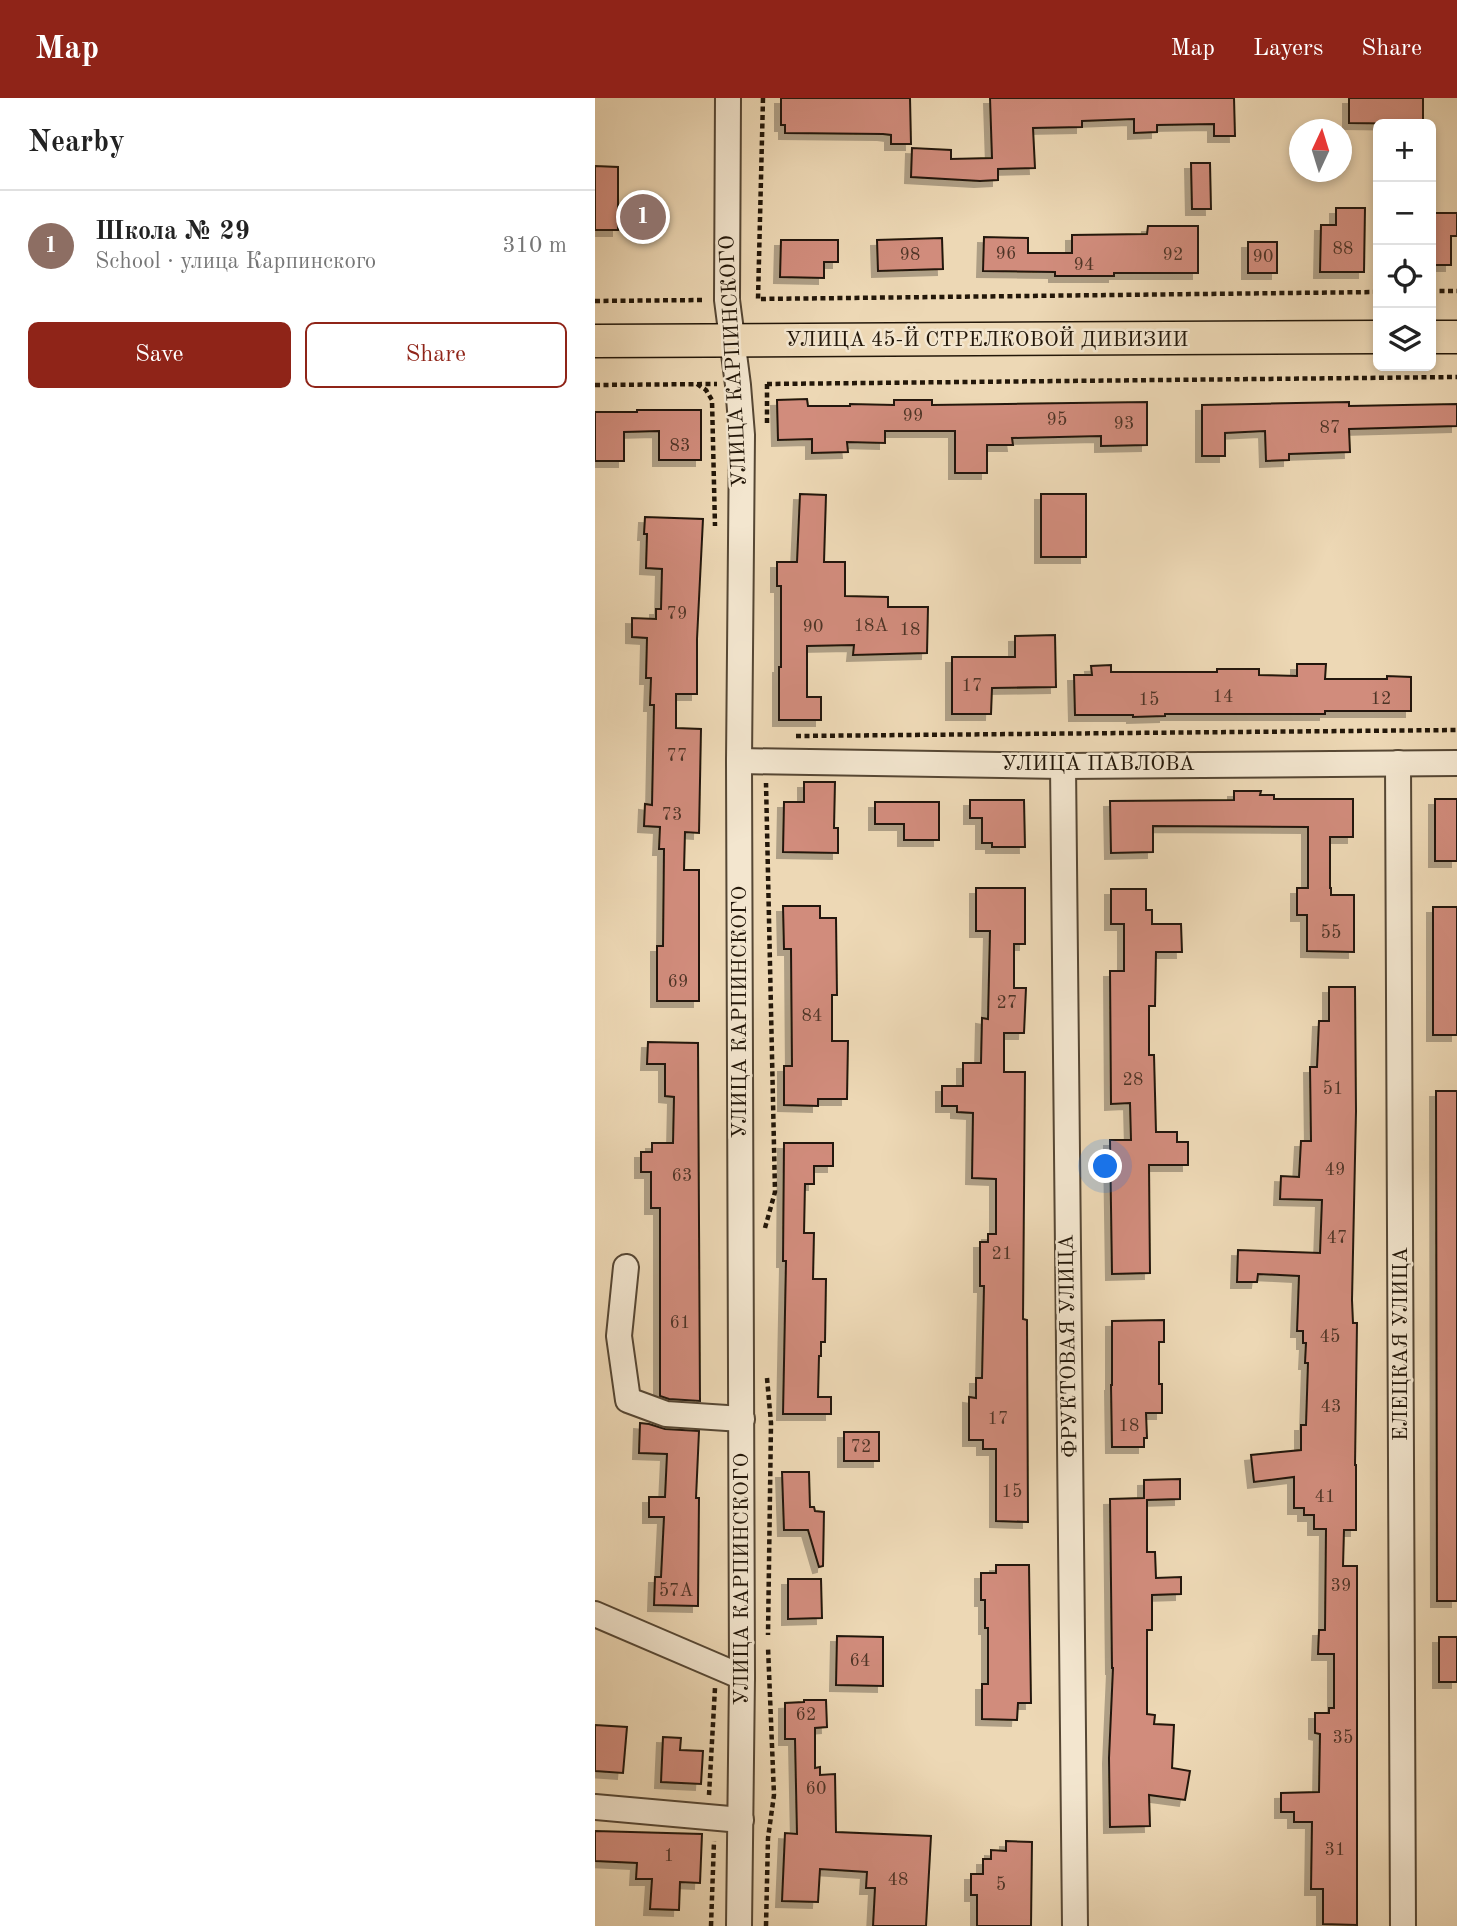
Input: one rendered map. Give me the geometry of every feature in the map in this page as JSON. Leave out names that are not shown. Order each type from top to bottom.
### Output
[{"type":"main road","name":"УЛИЦА 45-Й СТРЕЛКОВОЙ ДИВИЗИИ","points":[[595,341],[1373,337]]},
{"type":"main road","points":[[1436,337],[1457,337]]},
{"type":"street","name":"УЛИЦА КАРПИНСКОГО","points":[[728,98],[727,300],[742,435],[739,761],[742,1677],[739,1926]]},
{"type":"street","name":"УЛИЦА ПАВЛОВА","points":[[739,761],[1063,766],[1457,763]]},
{"type":"street","name":"ЕЛЕЦКАЯ УЛИЦА","points":[[1398,762],[1403,1926]]},
{"type":"street","name":"ФРУКТОВАЯ УЛИЦА","points":[[1063,766],[1075,1926]]},
{"type":"street","points":[[626,1266],[619,1336],[628,1400],[666,1414],[742,1419]]},
{"type":"street","points":[[595,1614],[742,1677]]},
{"type":"street","points":[[595,1807],[741,1820]]},
{"type":"path","points":[[763,98],[758,299],[1373,292]]},
{"type":"path","points":[[1436,291],[1457,291]]},
{"type":"path","points":[[595,301],[702,300]]},
{"type":"path","points":[[595,385],[1457,377]]},
{"type":"path","points":[[767,384],[767,425]]},
{"type":"path","points":[[793,736],[1457,730]]},
{"type":"path","points":[[762,1238],[775,1192],[766,761]]},
{"type":"path","points":[[765,1926],[768,1838],[774,1795],[768,1644],[771,1423],[766,1369]]},
{"type":"building","points":[[781,98],[910,98],[911,144],[891,144],[891,135],[883,134],[785,133],[785,125],[781,125]]},
{"type":"building","points":[[990,98],[1234,98],[1235,136],[1214,136],[1214,124],[1157,125],[1157,132],[1134,133],[1134,119],[1082,121],[1082,127],[1033,128],[1035,168],[998,169],[998,180],[911,177],[912,148],[951,150],[951,159],[992,158]]},
{"type":"building","points":[[1349,98],[1423,98],[1423,119],[1373,119],[1373,123],[1352,123],[1352,119],[1349,119]]},
{"type":"building","points":[[1191,163],[1210,163],[1211,209],[1192,209]]},
{"type":"building","points":[[595,166],[618,167],[618,230],[595,230]]},
{"type":"building","points":[[1336,208],[1365,208],[1364,272],[1320,272],[1321,225],[1336,225]]},
{"type":"building","points":[[1436,213],[1457,213],[1457,236],[1451,236],[1451,265],[1436,265]]},
{"type":"building","points":[[1148,226],[1198,226],[1198,273],[1055,276],[1055,272],[983,271],[984,237],[1028,238],[1028,253],[1072,253],[1072,235],[1147,234]]},
{"type":"building","points":[[942,238],[943,269],[878,271],[877,240]]},
{"type":"building","points":[[781,240],[838,240],[838,262],[824,262],[824,278],[780,277]]},
{"type":"building","points":[[1248,242],[1277,242],[1277,273],[1248,273]]},
{"type":"building","points":[[807,399],[808,406],[894,405],[894,400],[932,400],[932,405],[1147,402],[1147,445],[1101,446],[1101,436],[1012,438],[1013,445],[987,445],[987,473],[955,473],[955,431],[885,431],[885,443],[847,442],[848,452],[812,453],[812,439],[778,440],[777,400]]},
{"type":"building","points":[[1349,402],[1349,406],[1457,404],[1457,426],[1349,429],[1350,452],[1289,454],[1289,460],[1266,461],[1265,431],[1225,433],[1225,456],[1202,456],[1202,405]]},
{"type":"building","points":[[701,410],[701,460],[659,460],[659,431],[624,432],[624,461],[595,461],[595,412]]},
{"type":"building","points":[[800,494],[826,495],[824,562],[845,562],[845,596],[888,597],[888,607],[928,607],[927,653],[853,655],[854,645],[807,646],[807,697],[821,697],[821,720],[779,720],[781,586],[777,586],[777,562],[797,562]]},
{"type":"building","points":[[1041,494],[1086,494],[1086,557],[1041,557]]},
{"type":"building","points":[[645,517],[703,519],[697,694],[676,694],[676,728],[701,729],[699,833],[685,832],[684,870],[699,870],[699,1001],[657,1001],[657,946],[663,946],[664,849],[659,849],[660,827],[644,826],[645,804],[652,805],[654,705],[650,705],[651,678],[646,678],[647,638],[632,637],[632,618],[656,619],[656,609],[661,609],[662,569],[646,568]]},
{"type":"building","points":[[1055,635],[1056,687],[992,688],[991,714],[952,714],[952,657],[1015,657],[1015,636]]},
{"type":"building","points":[[1297,664],[1326,664],[1325,679],[1411,677],[1411,711],[1165,714],[1133,717],[1075,715],[1074,675],[1092,675],[1091,666],[1111,665],[1111,672],[1217,672],[1217,669],[1259,669],[1259,675],[1297,676]]},
{"type":"building","points":[[804,782],[835,782],[834,828],[838,828],[838,853],[783,852],[784,802],[804,802]]},
{"type":"building","points":[[1234,791],[1261,791],[1260,795],[1274,795],[1274,799],[1353,799],[1353,837],[1330,837],[1330,888],[1331,895],[1354,895],[1354,952],[1307,951],[1307,915],[1297,915],[1297,888],[1308,888],[1308,827],[1153,826],[1153,852],[1111,853],[1110,801],[1234,800]]},
{"type":"building","points":[[1435,799],[1457,799],[1457,861],[1435,861]]},
{"type":"building","points":[[970,800],[1024,800],[1025,847],[992,847],[992,843],[982,843],[982,818],[970,818]]},
{"type":"building","points":[[875,802],[939,802],[939,840],[904,840],[904,824],[875,824]]},
{"type":"building","points":[[976,888],[1025,888],[1025,944],[1014,944],[1014,988],[1026,988],[1024,1033],[1004,1033],[1004,1072],[1025,1072],[1023,1319],[1027,1320],[1028,1522],[996,1521],[996,1449],[983,1449],[983,1440],[969,1440],[969,1397],[976,1398],[976,1378],[982,1378],[984,1286],[980,1286],[980,1242],[988,1242],[988,1234],[996,1234],[996,1179],[972,1178],[973,1113],[957,1112],[957,1106],[942,1106],[942,1086],[963,1086],[963,1063],[981,1063],[982,1018],[988,1019],[990,931],[976,931]]},
{"type":"building","points":[[1111,889],[1146,889],[1146,910],[1152,910],[1152,924],[1181,924],[1182,952],[1156,952],[1155,1006],[1149,1006],[1149,1055],[1154,1055],[1156,1132],[1177,1132],[1177,1142],[1188,1142],[1188,1165],[1149,1165],[1150,1273],[1112,1274],[1110,1140],[1131,1140],[1130,1103],[1111,1104],[1110,971],[1124,971],[1124,924],[1111,924]]},
{"type":"building","points":[[783,906],[820,906],[820,918],[836,918],[837,995],[832,995],[832,1041],[848,1041],[847,1099],[818,1099],[818,1106],[784,1105],[784,1066],[792,1066],[791,949],[784,949]]},
{"type":"building","points":[[1433,907],[1457,907],[1457,1035],[1433,1035]]},
{"type":"building","points":[[1329,987],[1355,987],[1356,1111],[1352,1300],[1353,1323],[1357,1323],[1356,1530],[1344,1530],[1343,1566],[1357,1566],[1357,1925],[1323,1924],[1323,1889],[1311,1889],[1312,1822],[1294,1822],[1294,1812],[1281,1812],[1281,1793],[1319,1792],[1320,1734],[1315,1733],[1315,1713],[1329,1713],[1329,1708],[1334,1708],[1334,1654],[1318,1654],[1319,1630],[1325,1630],[1326,1529],[1314,1529],[1314,1515],[1304,1515],[1304,1508],[1294,1508],[1294,1477],[1254,1482],[1251,1455],[1301,1450],[1301,1425],[1306,1425],[1308,1363],[1305,1363],[1306,1343],[1303,1343],[1303,1331],[1297,1331],[1299,1276],[1258,1274],[1257,1282],[1237,1282],[1238,1250],[1320,1253],[1322,1200],[1280,1199],[1281,1176],[1299,1177],[1301,1141],[1311,1141],[1310,1067],[1317,1067],[1319,1021],[1329,1021]]},
{"type":"building","points":[[648,1042],[698,1043],[700,1401],[660,1396],[660,1208],[651,1208],[651,1172],[641,1172],[641,1152],[652,1152],[652,1143],[673,1143],[674,1097],[665,1096],[665,1064],[647,1064]]},
{"type":"building","points":[[1436,1091],[1457,1091],[1457,1601],[1437,1601]]},
{"type":"building","points":[[784,1143],[833,1143],[833,1166],[814,1166],[814,1184],[805,1184],[804,1233],[814,1233],[813,1279],[826,1279],[825,1342],[821,1342],[819,1356],[818,1397],[831,1397],[831,1414],[783,1414],[786,1261],[783,1261]]},
{"type":"building","points":[[1164,1320],[1164,1342],[1159,1342],[1162,1413],[1146,1413],[1147,1438],[1144,1438],[1144,1447],[1112,1447],[1112,1321]]},
{"type":"building","points":[[640,1423],[665,1429],[699,1431],[696,1498],[699,1498],[698,1606],[654,1605],[655,1577],[661,1577],[664,1517],[649,1517],[649,1497],[665,1497],[667,1454],[639,1453]]},
{"type":"building","points":[[844,1432],[879,1432],[879,1461],[844,1461]]},
{"type":"building","points":[[782,1472],[809,1472],[810,1507],[824,1512],[823,1566],[819,1567],[808,1530],[784,1530]]},
{"type":"building","points":[[1180,1479],[1180,1499],[1147,1500],[1147,1552],[1155,1552],[1156,1578],[1181,1577],[1181,1594],[1152,1595],[1152,1630],[1147,1630],[1147,1714],[1155,1715],[1154,1724],[1174,1725],[1172,1768],[1190,1771],[1185,1800],[1149,1795],[1150,1826],[1110,1827],[1109,1758],[1113,1668],[1110,1499],[1144,1498],[1144,1480]]},
{"type":"building","points":[[996,1565],[1029,1565],[1031,1703],[1018,1703],[1017,1720],[982,1719],[982,1684],[988,1684],[988,1628],[985,1628],[985,1600],[981,1600],[981,1573],[996,1573]]},
{"type":"building","points":[[788,1579],[821,1579],[822,1618],[788,1619]]},
{"type":"building","points":[[837,1636],[883,1637],[883,1686],[836,1685]]},
{"type":"building","points":[[1439,1637],[1457,1637],[1457,1682],[1439,1682]]},
{"type":"building","points":[[826,1700],[827,1727],[815,1728],[815,1768],[820,1767],[820,1775],[835,1774],[836,1832],[931,1836],[926,1926],[873,1926],[875,1888],[866,1888],[867,1872],[820,1869],[818,1902],[782,1901],[785,1833],[797,1834],[795,1739],[785,1739],[785,1703]]},
{"type":"building","points":[[595,1725],[627,1727],[623,1773],[595,1771]]},
{"type":"building","points":[[663,1737],[681,1738],[680,1750],[703,1751],[701,1784],[661,1782]]},
{"type":"building","points":[[595,1831],[702,1834],[700,1883],[680,1882],[679,1910],[650,1909],[652,1879],[636,1879],[637,1863],[595,1861]]},
{"type":"building","points":[[1006,1841],[1032,1842],[1031,1926],[977,1926],[977,1895],[971,1895],[971,1874],[983,1874],[983,1859],[991,1859],[991,1850],[1006,1851]]},
{"type":"place","name":"Школа № 29","points":[[643,217]]}]
